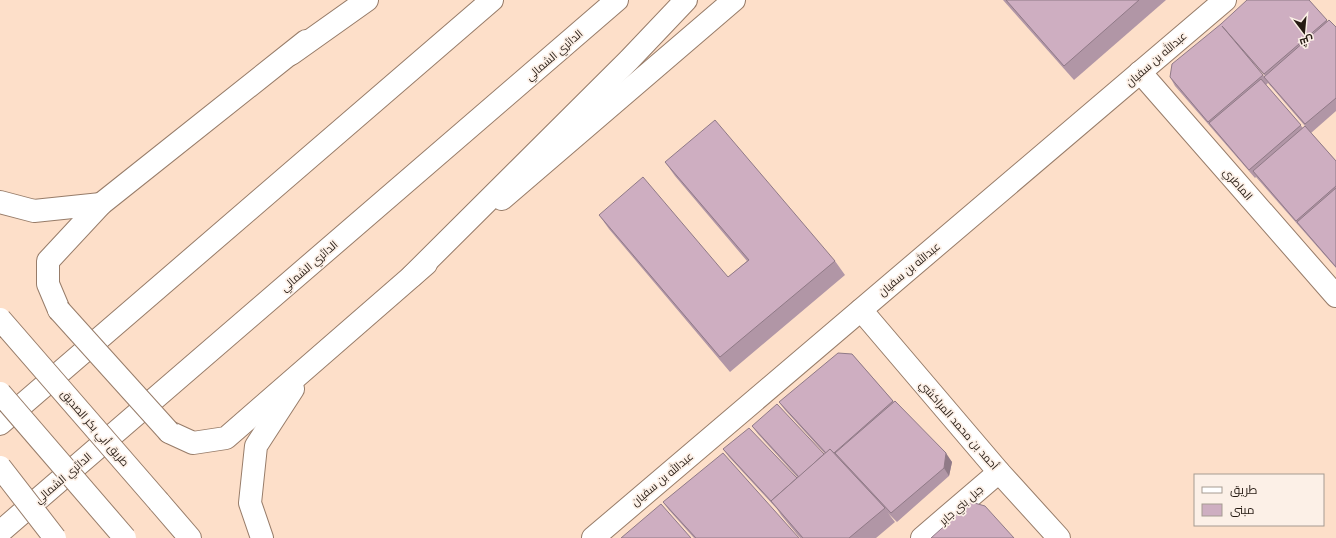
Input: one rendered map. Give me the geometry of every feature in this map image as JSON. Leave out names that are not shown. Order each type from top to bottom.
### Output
[{"type":"main road","points":[[291,54],[351,0]]},
{"type":"main road","points":[[367,0],[291,54],[101,204],[48,261],[48,284],[59,310],[169,432],[193,443],[226,438],[412,276],[734,0]]},
{"type":"main road","points":[[0,424],[492,0]]},
{"type":"main road","name":"الدائري الشمالي","points":[[0,532],[617,0]]},
{"type":"main road","points":[[412,276],[629,60],[686,0]]},
{"type":"main road","name":"عبدالله بن سفيان","points":[[592,538],[1225,0]]},
{"type":"main road","name":"الماطري","points":[[1140,72],[1336,296]]},
{"type":"main road","points":[[0,202],[34,211],[101,204]]},
{"type":"main road","name":"أحمد بن محمد المراكشي","points":[[861,310],[999,472],[1059,538]]},
{"type":"main road","name":"طريق أبي بكر الصديق","points":[[0,319],[190,538]]},
{"type":"main road","points":[[262,538],[250,503],[256,446],[307,367]]},
{"type":"main road","points":[[0,393],[125,538]]},
{"type":"main road","points":[[0,467],[55,538]]},
{"type":"main road","name":"جبل بني جابر","points":[[922,538],[999,472]]},
{"type":"building","points":[[1006,0],[1139,0],[1064,66]]},
{"type":"building","points":[[1247,0],[1309,0],[1327,20],[1264,74],[1222,26],[1263,75],[1208,122],[1170,77],[1172,64],[1221,24]]},
{"type":"building","points":[[1329,20],[1336,27],[1336,98],[1305,124],[1264,77]]},
{"type":"building","points":[[1261,79],[1301,125],[1249,170],[1209,123]]},
{"type":"building","points":[[715,120],[835,261],[720,357],[599,215],[643,177],[728,277],[749,260],[665,162]]},
{"type":"building","points":[[1305,126],[1336,161],[1336,186],[1296,221],[1253,171]]},
{"type":"building","points":[[1336,188],[1336,267],[1297,222]]},
{"type":"building","points":[[838,353],[852,354],[893,401],[834,453],[830,449],[826,453],[779,402]]},
{"type":"building","points":[[895,401],[946,453],[944,468],[891,513],[835,453]]},
{"type":"building","points":[[777,404],[824,454],[799,477],[752,426]]},
{"type":"building","points":[[749,428],[797,478],[771,501],[723,449]]},
{"type":"building","points":[[830,449],[885,508],[849,538],[803,538],[771,501]]},
{"type":"building","points":[[723,453],[799,538],[696,538],[663,502]]},
{"type":"building","points":[[971,502],[985,506],[1014,538],[931,538]]},
{"type":"building","points":[[661,504],[691,538],[621,538]]}]
